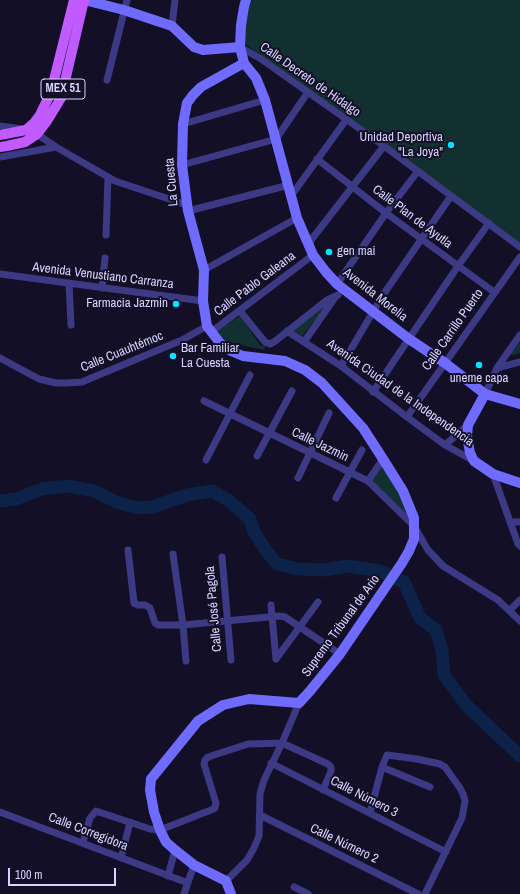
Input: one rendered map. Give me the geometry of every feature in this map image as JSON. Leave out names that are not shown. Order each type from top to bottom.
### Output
[{"type":"main road","name":"MEX 51","points":[[26,130],[40,115],[51,92],[74,0]]},
{"type":"main road","name":"MEX 51","points":[[0,146],[25,142],[37,134],[61,98],[84,0]]},
{"type":"main road","points":[[0,135],[26,130]]},
{"type":"street","points":[[84,0],[124,10],[172,26],[194,47],[203,50],[240,47]]},
{"type":"street","points":[[107,80],[127,0]]},
{"type":"street","points":[[172,26],[175,0]]},
{"type":"street","points":[[244,63],[240,47],[241,25],[246,0]]},
{"type":"street","name":"Calle Decreto de Hidalgo","points":[[240,47],[261,58],[384,146],[520,247]]},
{"type":"street","name":"Avenida Morelia","points":[[244,63],[256,78],[265,100],[291,196],[308,244],[313,254],[339,289],[374,311],[486,394],[520,404]]},
{"type":"street","name":"La Cuesta","points":[[209,329],[203,300],[204,270],[187,208],[182,165],[183,124],[188,103],[201,87],[244,63]]},
{"type":"street","points":[[182,165],[276,139],[308,92]]},
{"type":"street","points":[[183,124],[265,100]]},
{"type":"street","points":[[291,196],[346,120]]},
{"type":"street","points":[[0,126],[26,130]]},
{"type":"street","points":[[37,134],[56,147],[115,181],[187,208],[289,185]]},
{"type":"street","name":"Calle Pablo Galeana","points":[[308,244],[384,146]]},
{"type":"street","points":[[0,157],[56,147]]},
{"type":"street","name":"Calle Plan de Ayutla","points":[[317,159],[386,213],[494,292]]},
{"type":"street","points":[[304,342],[386,213],[418,171]]},
{"type":"street","points":[[106,235],[108,177]]},
{"type":"street","points":[[341,366],[374,311],[451,196]]},
{"type":"street","points":[[204,270],[298,218]]},
{"type":"street","points":[[373,392],[488,223]]},
{"type":"street","name":"Calle Pablo Galeana","points":[[209,329],[240,311],[313,254]]},
{"type":"street","name":"Calle Carrillo Puerto","points":[[407,417],[520,257]]},
{"type":"street","points":[[102,288],[104,258]]},
{"type":"street","name":"Avenida Venustiano Carranza","points":[[0,274],[203,300]]},
{"type":"street","points":[[70,283],[70,325]]},
{"type":"street","points":[[240,311],[266,342],[270,344],[339,289]]},
{"type":"street","points":[[209,329],[220,343],[231,351],[243,356],[285,361],[305,370],[322,383],[363,428],[383,459],[403,491],[414,518],[414,526]]},
{"type":"street","name":"Calle Cuauhtémoc","points":[[0,358],[39,379],[66,384],[82,382],[209,329]]},
{"type":"street","name":"Avenida Ciudad de la Independencia","points":[[287,331],[341,366],[373,392],[445,445],[492,474],[520,483]]},
{"type":"street","points":[[445,445],[468,425],[486,394],[497,368],[520,335]]},
{"type":"street","points":[[497,368],[520,362]]},
{"type":"street","points":[[206,460],[250,375]]},
{"type":"street","points":[[257,456],[292,391]]},
{"type":"street","name":"Calle Jazmin","points":[[204,401],[368,481],[414,526],[428,550],[443,566],[498,600],[520,621]]},
{"type":"street","points":[[298,478],[329,413]]},
{"type":"street","points":[[468,425],[467,436],[470,452],[474,462]]},
{"type":"street","points":[[336,498],[362,450]]},
{"type":"street","points":[[368,481],[383,459]]},
{"type":"street","points":[[492,474],[520,546]]},
{"type":"street","points":[[510,522],[520,522]]},
{"type":"street","name":"Supremo Tribunal de Ario","points":[[299,703],[340,654],[402,562],[414,539],[414,526]]},
{"type":"street","points":[[128,550],[134,603],[138,605],[145,605],[150,608],[155,624],[183,625],[273,616],[285,617],[340,654]]},
{"type":"street","points":[[173,554],[183,625],[186,661]]},
{"type":"street","name":"Calle José Pagola","points":[[222,557],[231,660]]},
{"type":"street","points":[[510,610],[520,600]]},
{"type":"street","points":[[271,605],[276,660],[318,602]]},
{"type":"street","points":[[226,881],[247,860],[254,848],[258,836],[260,794],[264,780],[299,703],[249,699],[223,705],[198,721],[151,779],[151,801],[160,830],[166,842],[194,866],[226,881],[230,894]]},
{"type":"street","points":[[83,842],[90,818],[96,811],[150,829],[160,830],[212,810],[215,808],[216,803],[204,760],[208,757],[248,744],[282,743],[328,764],[331,767],[324,790]]},
{"type":"street","points":[[370,813],[382,767],[387,755],[417,758],[440,764],[445,767],[460,788],[464,794],[465,801],[462,818],[425,894]]},
{"type":"street","name":"Calle Número 3","points":[[271,763],[446,852]]},
{"type":"street","points":[[382,767],[430,787]]},
{"type":"street","name":"Calle Corregidora","points":[[0,812],[83,842],[188,883]]},
{"type":"street","name":"Calle Número 2","points":[[260,815],[418,894]]},
{"type":"street","points":[[121,858],[130,822]]},
{"type":"street","points":[[168,876],[175,850]]},
{"type":"street","points":[[184,894],[194,866]]},
{"type":"street","points":[[294,887],[308,894]]},
{"type":"green space","name":"Unidad Deportiva \"La Joya\"","points":[[252,0],[520,0],[520,246],[245,44],[243,20]]},
{"type":"green space","points":[[333,298],[302,336],[292,330]]},
{"type":"green space","points":[[240,316],[260,345],[266,346],[263,350],[229,342],[221,338],[216,332]]},
{"type":"green space","points":[[520,342],[520,353],[509,356]]},
{"type":"green space","points":[[382,464],[400,493],[410,518],[371,480]]},
{"type":"waterway","points":[[0,500],[16,499],[42,489],[69,486],[94,491],[119,503],[139,508],[152,507],[187,495],[212,491],[228,500],[250,519],[254,532],[277,564],[299,569],[324,570],[347,566],[380,571],[404,582],[420,618],[436,630],[442,650],[444,675],[467,706],[520,756]]},
{"type":"place","name":"Unidad Deportiva \"La Joya\"","points":[[451,145]]},
{"type":"place","name":"gen mai","points":[[329,252]]},
{"type":"place","name":"Farmacia Jazmin","points":[[176,304]]},
{"type":"place","name":"Bar Familiar La Cuesta","points":[[173,356]]},
{"type":"place","name":"uneme capa","points":[[479,365]]}]
